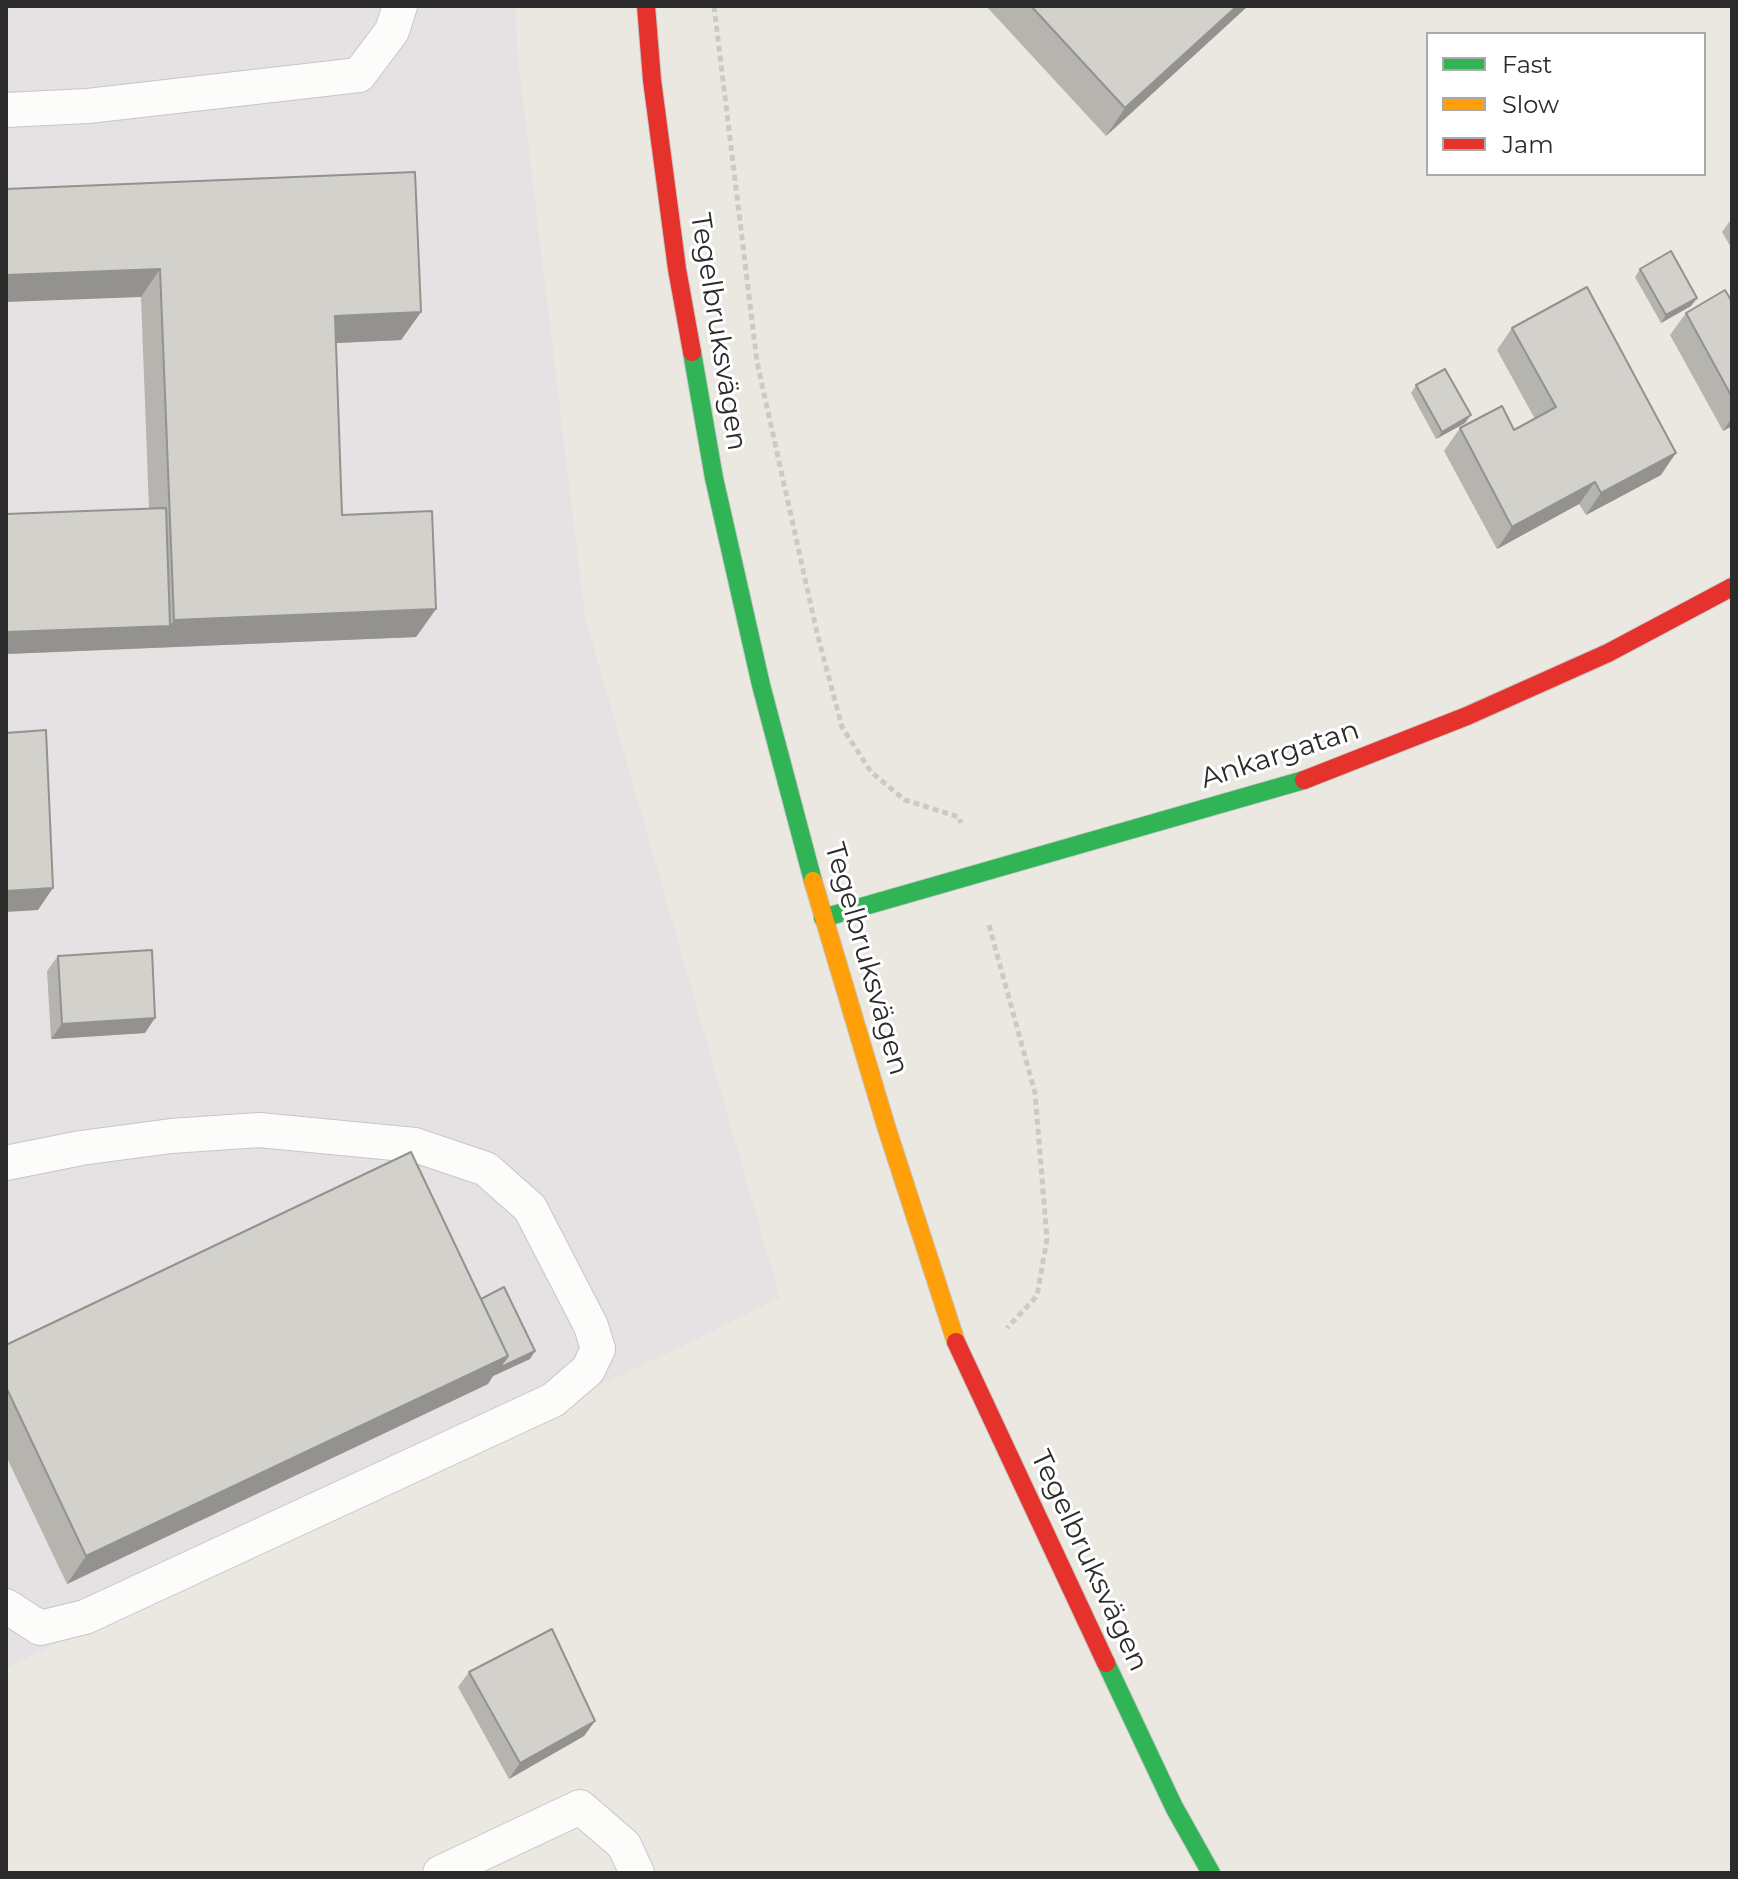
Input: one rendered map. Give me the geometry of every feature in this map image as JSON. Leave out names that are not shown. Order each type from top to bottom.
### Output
[{"type":"street","name":"Tegelbruksvägen","points":[[646,6],[652,80],[677,269],[714,478],[761,685],[823,918],[958,1349],[1174,1807],[1211,1873]]},
{"type":"street","name":"Ankargatan","points":[[823,918],[1318,776],[1467,716],[1608,653],[1732,587]]},
{"type":"lane","points":[[6,110],[88,106],[359,75],[392,31],[400,6]]},
{"type":"lane","points":[[6,1163],[81,1148],[171,1136],[259,1130],[415,1145],[486,1169],[530,1208],[591,1326],[598,1349],[588,1370],[553,1400],[85,1617],[40,1628],[6,1606]]},
{"type":"lane","points":[[440,1873],[580,1807],[624,1845],[637,1873]]},
{"type":"path","points":[[714,6],[757,362],[813,618],[842,727],[871,772],[905,800],[959,817],[1035,1093],[1047,1239],[1037,1296],[1008,1328],[958,1349]]},
{"type":"shaded area","points":[[6,6],[515,6],[518,58],[585,617],[780,1297],[6,1668]]},
{"type":"building","points":[[1031,6],[1237,6],[1125,108]]},
{"type":"building","points":[[415,172],[421,312],[335,316],[342,515],[432,511],[436,609],[174,620],[160,269],[6,275],[6,189]]},
{"type":"building","points":[[1671,251],[1697,298],[1666,315],[1640,269]]},
{"type":"building","points":[[1587,287],[1676,453],[1601,493],[1595,482],[1512,527],[1460,428],[1502,406],[1514,430],[1556,407],[1512,328]]},
{"type":"building","points":[[1725,290],[1732,302],[1732,397],[1686,313]]},
{"type":"building","points":[[1445,369],[1471,415],[1442,432],[1416,385]]},
{"type":"building","points":[[166,508],[170,626],[6,632],[6,514]]},
{"type":"building","points":[[46,730],[53,888],[6,891],[6,733]]},
{"type":"building","points":[[152,950],[155,1018],[62,1024],[58,956]]},
{"type":"building","points":[[411,1152],[508,1356],[86,1556],[6,1387],[6,1345]]},
{"type":"building","points":[[504,1287],[535,1351],[499,1368],[508,1356],[481,1299]]},
{"type":"building","points":[[552,1629],[595,1721],[520,1763],[469,1672]]},
{"type":"traffic: fast","points":[[692,352],[714,478],[761,685],[813,881]]},
{"type":"traffic: fast","points":[[823,918],[1304,780]]},
{"type":"traffic: fast","points":[[1106,1663],[1174,1807],[1211,1873]]},
{"type":"traffic: slow","points":[[813,881],[886,1126],[956,1342]]},
{"type":"traffic: jam","points":[[646,6],[652,80],[677,269],[692,352]]},
{"type":"traffic: jam","points":[[1304,780],[1467,716],[1608,653],[1732,587]]},
{"type":"traffic: jam","points":[[956,1342],[1106,1663]]}]
